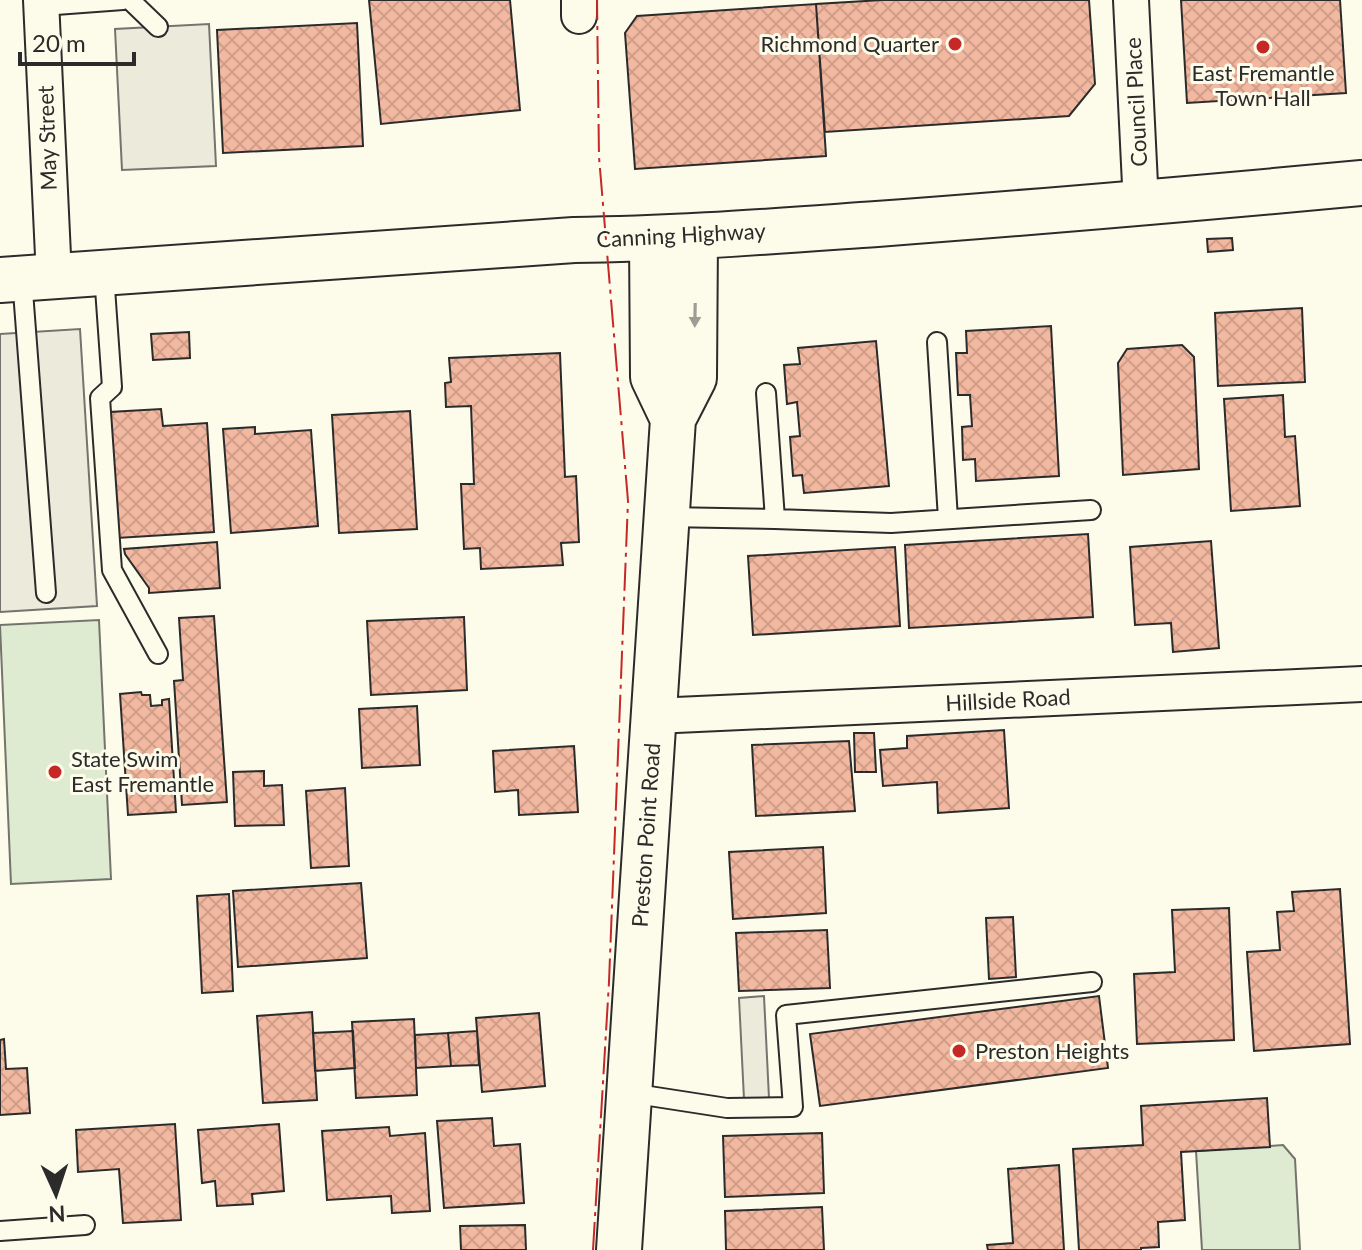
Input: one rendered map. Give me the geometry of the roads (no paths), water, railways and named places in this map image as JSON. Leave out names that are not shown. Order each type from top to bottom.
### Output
[{"type":"main road","name":"Canning Highway","points":[[25,278],[558,241],[695,237],[1141,205],[1362,183]]},
{"type":"main road","name":"Preston Point Road","points":[[619,1250],[673,419],[694,378],[695,237]]},
{"type":"main road","name":"Preston Point Road","points":[[652,239],[653,377],[673,419]]},
{"type":"street","name":"Council Place","points":[[1131,0],[1141,205]]},
{"type":"street","name":"May Street","points":[[25,278],[42,3]]},
{"type":"street","name":"Hillside Road","points":[[654,716],[1362,684]]},
{"type":"lane","points":[[42,3],[123,0]]},
{"type":"lane","points":[[130,0],[158,27]]},
{"type":"lane","points":[[104,274],[112,387],[100,398],[112,570],[158,654]]},
{"type":"lane","points":[[25,278],[46,593]]},
{"type":"lane","points":[[937,342],[948,519]]},
{"type":"lane","points":[[766,393],[775,519]]},
{"type":"lane","points":[[666,517],[891,523],[1091,510]]},
{"type":"lane","points":[[630,1093],[727,1108],[793,1107],[786,1015],[1092,982]]},
{"type":"lane","points":[[0,1231],[85,1225]]},
{"type":"place","name":"Richmond Quarter","points":[[955,44]]},
{"type":"place","name":"East Fremantle Town Hall","points":[[1263,47]]},
{"type":"place","name":"State Swim East Fremantle","points":[[55,772]]},
{"type":"place","name":"Preston Heights","points":[[959,1051]]}]
